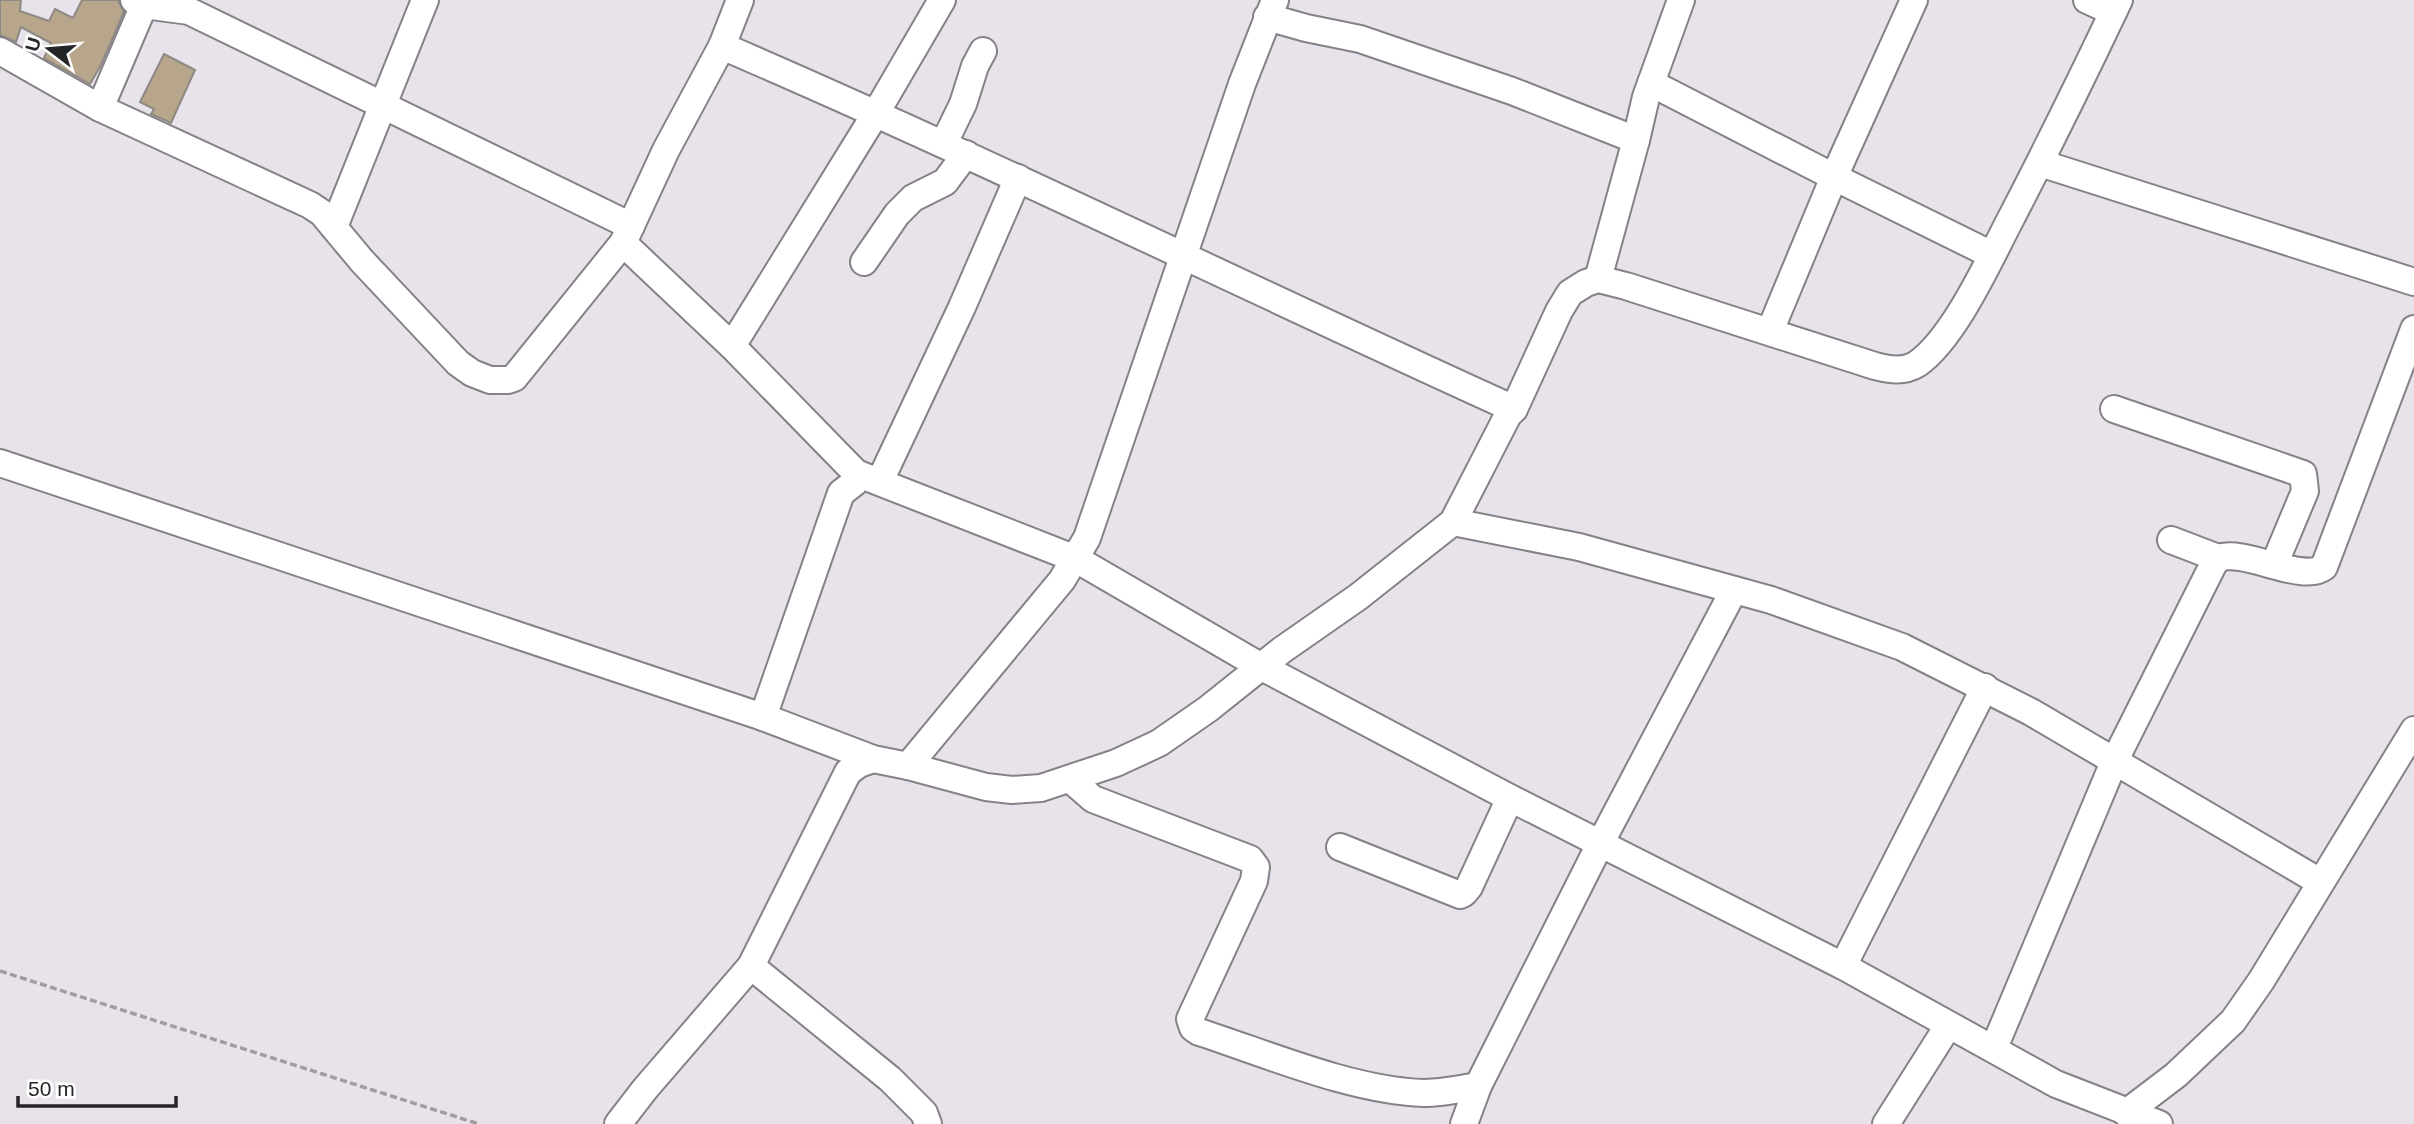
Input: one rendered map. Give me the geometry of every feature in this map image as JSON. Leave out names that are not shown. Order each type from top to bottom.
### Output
[{"type":"street","points":[[334,227],[425,0]]},
{"type":"street","points":[[0,51],[100,108],[310,205],[334,227],[362,261],[458,363],[472,373],[496,381],[514,378],[627,234],[666,150],[722,47],[740,0]]},
{"type":"street","points":[[732,346],[876,113],[942,0]]},
{"type":"street","points":[[1598,279],[1651,83],[1681,0]]},
{"type":"street","points":[[1770,331],[1834,177],[1914,0]]},
{"type":"street","points":[[0,463],[763,717],[873,759],[957,780],[1012,790],[1041,788],[1137,755],[1159,743],[1208,709],[1260,666],[1358,597],[1453,522],[1508,415],[1514,409],[1559,311],[1570,293],[1577,288],[1598,279],[1875,366],[1902,370],[1918,363],[1944,335],[1992,255],[2116,6],[2087,0]]},
{"type":"street","points":[[100,108],[139,3],[190,11],[382,105],[627,234],[732,346],[868,477],[1076,559],[1260,666],[1510,798],[1843,966],[2056,1084],[2160,1124]]},
{"type":"street","points":[[908,766],[1062,580],[1076,559],[1094,518],[1242,84],[1272,5],[1293,25],[1360,39],[1512,91],[1636,140]]},
{"type":"street","points":[[722,47],[955,149],[1514,409]]},
{"type":"street","points":[[864,262],[897,214],[913,198],[945,181],[975,66],[983,51]]},
{"type":"street","points":[[1651,83],[1992,255]]},
{"type":"street","points":[[2040,163],[2414,282]]},
{"type":"street","points":[[763,717],[841,493],[868,477],[962,307],[1018,178]]},
{"type":"street","points":[[2171,540],[2218,558],[2232,556],[2315,572],[2324,567],[2414,329]]},
{"type":"street","points":[[2114,409],[2303,474],[2305,491],[2274,565]]},
{"type":"street","points":[[1453,522],[1579,547],[1771,600],[1902,647],[2031,712],[2320,882]]},
{"type":"street","points":[[1994,1048],[2114,762],[2218,558]]},
{"type":"street","points":[[1464,1124],[1478,1086],[1600,844],[1734,590]]},
{"type":"street","points":[[1843,966],[1984,687]]},
{"type":"street","points":[[2126,1113],[2176,1075],[2233,1021],[2261,981],[2414,730]]},
{"type":"street","points":[[840,745],[846,753],[848,772]]},
{"type":"street","points":[[618,1124],[751,966],[848,772],[873,759]]},
{"type":"street","points":[[1070,779],[1093,799],[1250,859],[1256,867],[1254,881],[1190,1019],[1193,1028],[1344,1079],[1385,1089],[1427,1093],[1478,1086]]},
{"type":"street","points":[[1340,848],[1460,895],[1469,887],[1510,798]]},
{"type":"street","points":[[751,966],[890,1079],[924,1113],[928,1124]]},
{"type":"street","points":[[1886,1124],[1948,1026]]},
{"type":"path","points":[[0,971],[479,1124]]},
{"type":"building","points":[[0,0],[21,0],[20,11],[49,21],[55,9],[73,18],[82,0],[118,0],[124,12],[90,84],[44,58],[51,43],[21,27],[16,42],[0,35]]},
{"type":"building","points":[[164,54],[195,70],[171,123],[151,114],[154,109],[140,102]]}]
